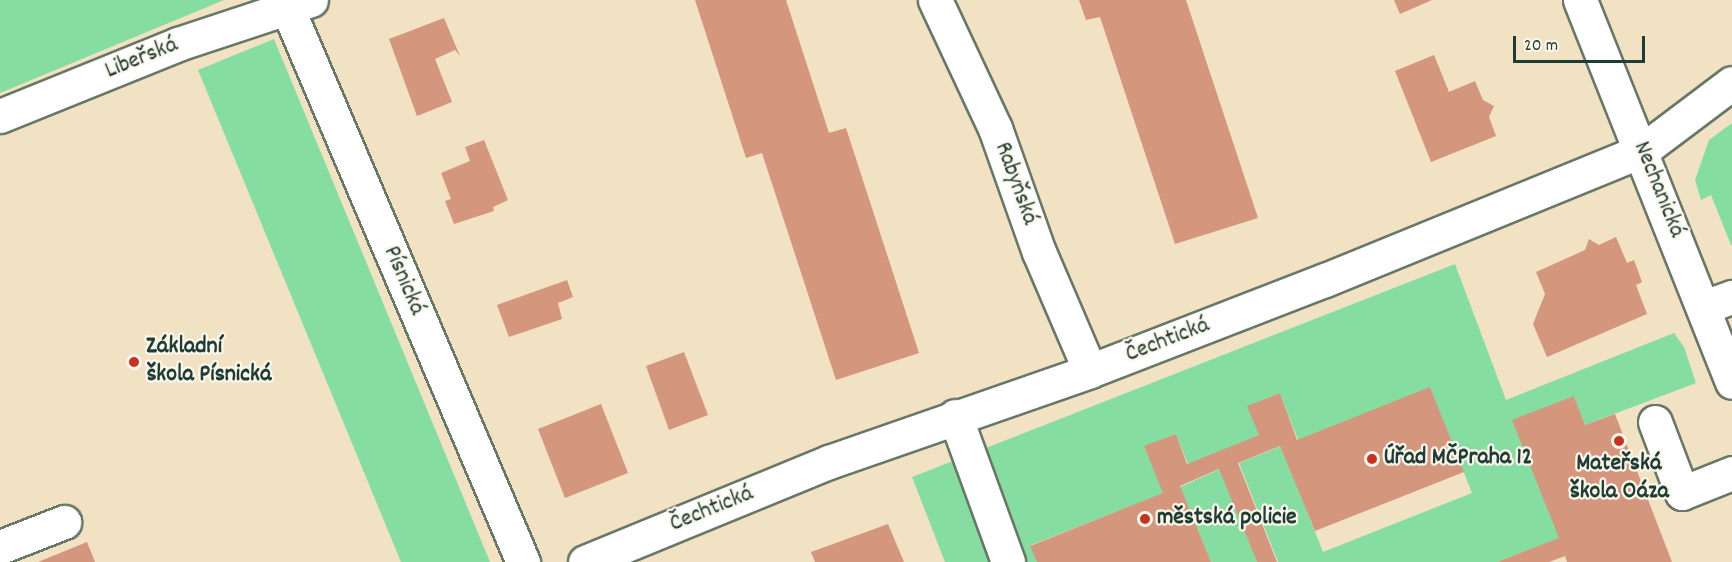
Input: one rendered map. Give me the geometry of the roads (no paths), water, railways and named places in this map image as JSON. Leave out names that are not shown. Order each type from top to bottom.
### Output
[{"type":"street","name":"Rabyňská","points":[[935,0],[994,128],[1039,252],[1090,371]]},
{"type":"street","name":"Nechanická","points":[[1580,0],[1643,150],[1718,302],[1732,381]]},
{"type":"street","name":"Libeřská","points":[[0,116],[178,44],[294,3]]},
{"type":"street","name":"Písnická","points":[[294,3],[523,562]]},
{"type":"street","name":"Čechtická","points":[[585,562],[829,462],[955,416],[1090,371],[1643,150],[1732,83]]},
{"type":"street","points":[[955,416],[1008,562]]},
{"type":"street","points":[[1655,422],[1682,493],[1732,473]]},
{"type":"street","points":[[0,547],[64,522]]},
{"type":"place","name":"Základní škola Písnická","points":[[134,362]]},
{"type":"place","name":"Mateřská škola Oáza","points":[[1619,441]]},
{"type":"place","name":"Úřad MČPraha 12","points":[[1372,459]]},
{"type":"place","name":"městská policie","points":[[1145,519]]}]
